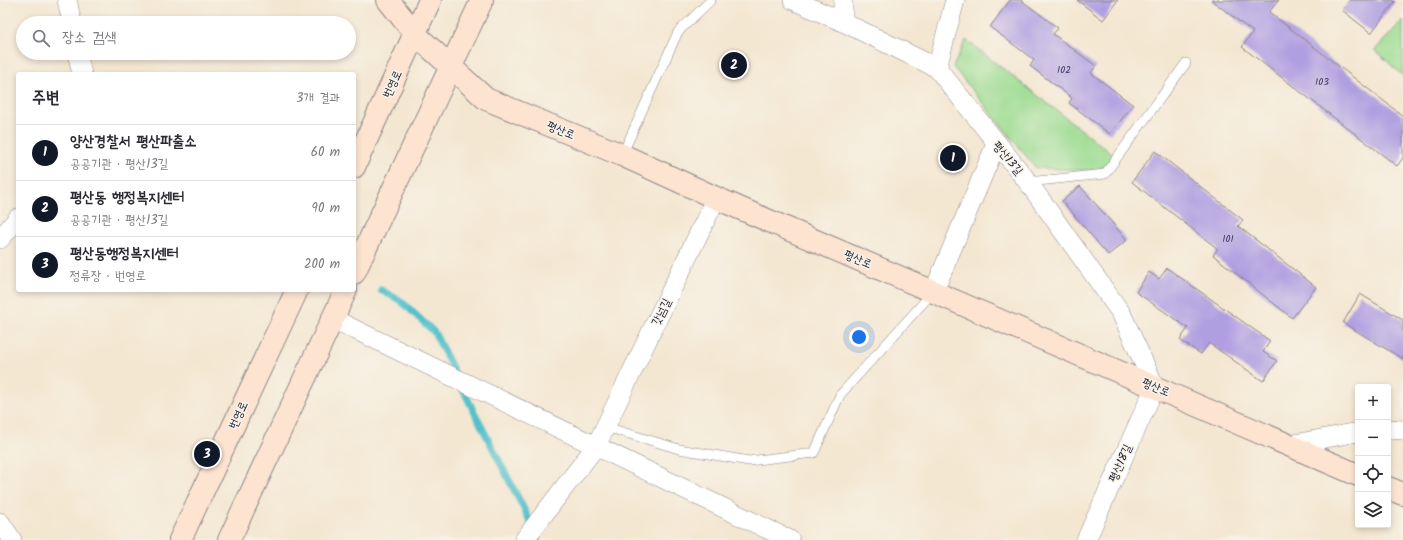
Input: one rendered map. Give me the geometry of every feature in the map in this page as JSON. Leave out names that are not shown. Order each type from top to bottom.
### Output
[{"type":"street","points":[[67,0],[70,16]]},
{"type":"street","name":"평산로","points":[[388,0],[415,34],[486,99],[622,155],[716,198],[1355,474]]},
{"type":"street","name":"번영로","points":[[356,163],[430,0]]},
{"type":"street","points":[[356,269],[482,0]]},
{"type":"street","name":"평산13길","points":[[793,0],[843,22],[937,68],[996,144],[1028,182],[1121,313],[1155,387]]},
{"type":"street","points":[[843,0],[843,22]]},
{"type":"street","points":[[937,68],[955,0]]},
{"type":"street","points":[[79,60],[82,72]]},
{"type":"street","points":[[934,291],[996,144]]},
{"type":"street","name":"갓넘길","points":[[524,540],[596,446],[716,198]]},
{"type":"street","points":[[0,239],[16,220]]},
{"type":"street","name":"번영로","points":[[180,540],[296,292]]},
{"type":"street","points":[[229,540],[345,292]]},
{"type":"street","points":[[333,319],[433,366],[790,540]]},
{"type":"street","name":"평산18길","points":[[1086,540],[1155,387]]},
{"type":"street","points":[[1391,430],[1403,430]]},
{"type":"street","points":[[1289,445],[1355,433]]},
{"type":"street","points":[[1391,489],[1403,494]]},
{"type":"street","points":[[0,522],[12,540]]},
{"type":"lane","points":[[622,155],[678,32],[711,0]]},
{"type":"lane","points":[[1028,182],[1105,174],[1186,63]]},
{"type":"lane","points":[[606,427],[679,449],[749,460],[814,453],[840,395],[934,291]]},
{"type":"green space","points":[[1403,20],[1403,76],[1375,50]]},
{"type":"green space","points":[[966,40],[1114,155],[1101,171],[1036,168],[953,67]]},
{"type":"building","points":[[1010,0],[1021,0],[1058,28],[1053,34],[1096,66],[1091,73],[1133,105],[1110,134],[1069,103],[1072,98],[1030,66],[1034,60],[990,27]]},
{"type":"building","points":[[1077,0],[1118,0],[1103,20]]},
{"type":"building","points":[[1211,0],[1279,0],[1269,12],[1403,116],[1403,158],[1397,166],[1242,47],[1253,32]]},
{"type":"building","points":[[1350,0],[1393,0],[1395,2],[1371,33],[1342,10]]},
{"type":"building","points":[[1155,151],[1243,220],[1238,226],[1316,287],[1292,318],[1213,255],[1218,249],[1132,182]]},
{"type":"building","points":[[1080,186],[1127,240],[1108,255],[1062,201]]},
{"type":"building","points":[[1167,268],[1270,341],[1263,352],[1277,361],[1263,381],[1209,343],[1201,354],[1180,340],[1188,328],[1136,292],[1149,272],[1159,279]]},
{"type":"building","points":[[1360,294],[1403,320],[1403,359],[1343,323]]},
{"type":"waterway","points":[[381,290],[401,301],[434,332],[455,373]]},
{"type":"waterway","points":[[461,386],[531,523],[537,540]]},
{"type":"place","name":"평산동 행정복지센터","points":[[734,65]]},
{"type":"place","name":"양산경찰서 평산파출소","points":[[953,158]]},
{"type":"place","name":"평산동행정복지센터","points":[[207,454]]}]
